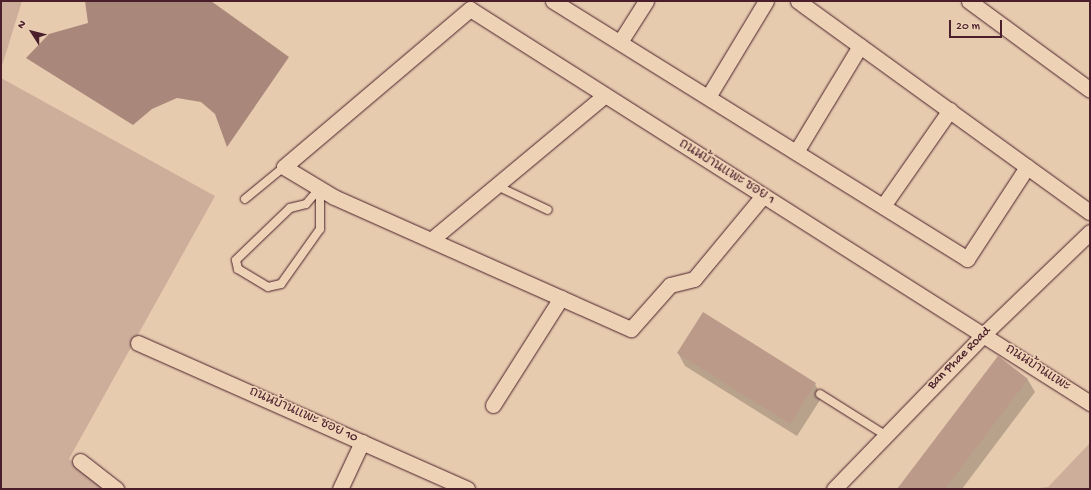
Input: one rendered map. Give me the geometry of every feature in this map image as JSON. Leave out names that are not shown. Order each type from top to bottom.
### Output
[{"type":"street","points":[[553,1],[967,259],[1027,167]]},
{"type":"street","points":[[620,42],[646,1]]},
{"type":"street","points":[[708,97],[766,1]]},
{"type":"street","points":[[798,1],[1090,212]]},
{"type":"street","points":[[969,1],[1090,90]]},
{"type":"street","points":[[470,5],[284,167],[320,188],[431,240],[631,329],[670,285],[694,279],[762,196]]},
{"type":"street","name":"ถนนบ้านแพะ ซอย 1","points":[[470,5],[604,96],[984,334]]},
{"type":"street","points":[[796,152],[860,46]]},
{"type":"street","points":[[431,240],[604,96]]},
{"type":"street","points":[[883,206],[950,110]]},
{"type":"street","name":"Ban Phae Road","points":[[834,489],[984,334],[1090,232]]},
{"type":"street","points":[[493,405],[561,298]]},
{"type":"street","name":"ถนนบ้านแพะ","points":[[984,334],[1090,403]]},
{"type":"street","name":"ถนนบ้านแพะ ซอย 10","points":[[138,343],[467,489]]},
{"type":"street","points":[[340,489],[362,442]]},
{"type":"street","points":[[80,461],[116,489]]},
{"type":"lane","points":[[245,199],[284,167]]},
{"type":"lane","points":[[497,186],[548,210]]},
{"type":"lane","points":[[320,188],[320,229],[281,284],[268,287],[238,269],[236,260],[290,208],[306,204],[320,188]]},
{"type":"lane","points":[[820,394],[885,435]]},
{"type":"shaded area","points":[[1,1],[22,1],[1,69]]},
{"type":"shaded area","points":[[85,1],[211,1],[289,57],[227,147],[215,114],[201,102],[177,98],[152,109],[133,125],[26,58],[49,34],[88,23]]},
{"type":"shaded area","points":[[1,78],[215,196],[69,459],[107,489],[1,489]]},
{"type":"shaded area","points":[[1090,443],[1090,489],[1030,489],[1048,487]]},
{"type":"building","points":[[703,312],[816,383],[790,424],[677,353]]},
{"type":"building","points":[[998,356],[1028,379],[945,489],[897,489]]}]
